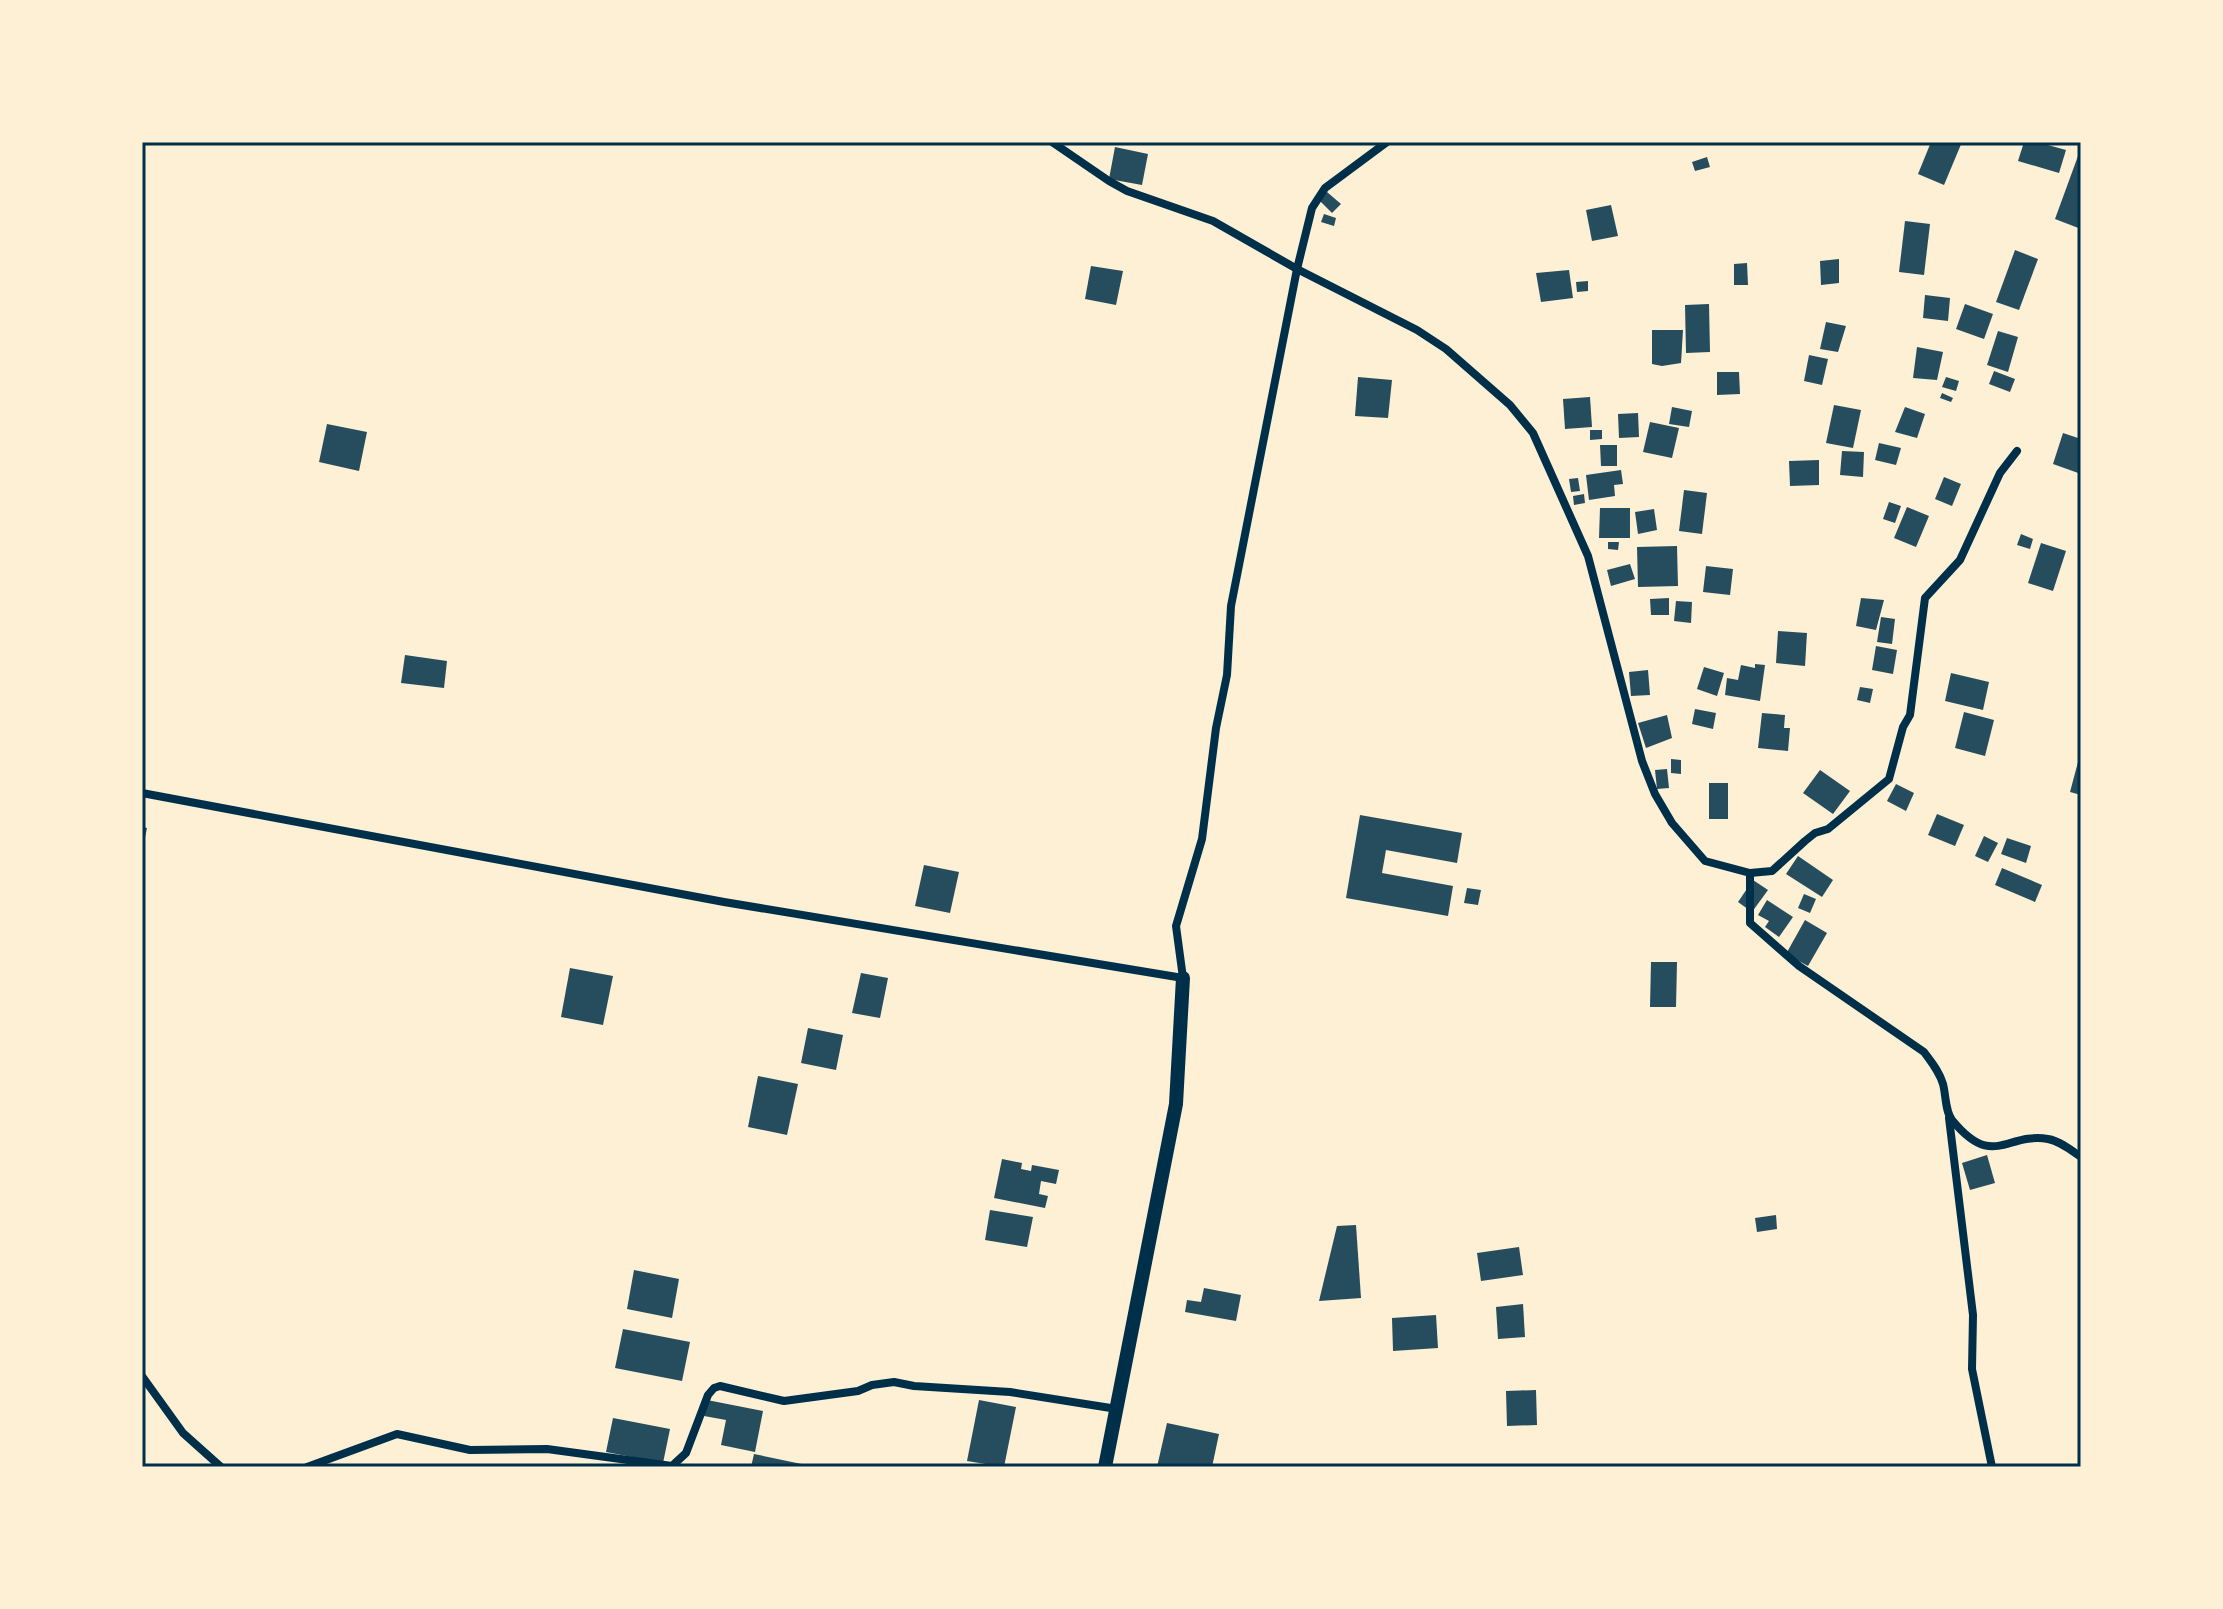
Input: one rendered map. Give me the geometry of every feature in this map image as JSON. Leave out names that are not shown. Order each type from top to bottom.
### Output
[{"type":"street","points":[[1052,142],[1127,191],[1213,221],[1297,269],[1417,330],[1446,349],[1500,396],[1533,433],[1588,556],[1642,761],[1655,794],[1672,823],[1705,861],[1750,873],[1772,871],[1815,833],[1828,829],[1889,779],[1913,703],[1925,598],[1960,560],[2000,473],[2017,451]]},
{"type":"street","points":[[1105,1467],[1176,1104],[1183,978],[1176,926],[1202,839],[1216,728],[1227,675],[1231,606],[1297,269],[1312,208],[1318,197],[1325,188],[1387,142]]},
{"type":"street","points":[[142,793],[724,902],[1183,978]]},
{"type":"street","points":[[1750,873],[1750,923],[1799,966],[1924,1052],[1940,1077],[1949,1117],[1973,1315],[1972,1369],[1992,1467]]},
{"type":"street","points":[[1949,1117],[1969,1137],[1991,1147],[2050,1139],[2081,1157]]},
{"type":"street","points":[[142,1376],[183,1433],[221,1467]]},
{"type":"street","points":[[307,1467],[397,1434],[479,1451],[547,1449],[672,1466],[686,1453],[708,1395],[720,1386],[784,1401],[858,1391],[872,1385],[894,1382],[1010,1392],[1117,1409]]},
{"type":"building","points":[[1931,142],[1962,142],[1944,185],[1918,174]]},
{"type":"building","points":[[2024,142],[2037,142],[2066,150],[2059,173],[2018,161]]},
{"type":"building","points":[[1115,147],[1148,154],[1142,185],[1109,179]]},
{"type":"building","points":[[2078,156],[2081,157],[2081,229],[2055,219]]},
{"type":"building","points":[[1707,157],[1710,167],[1695,171],[1692,162]]},
{"type":"building","points":[[1327,192],[1341,204],[1332,213],[1319,200]]},
{"type":"building","points":[[1611,205],[1618,236],[1592,241],[1586,210]]},
{"type":"building","points":[[1324,214],[1336,218],[1334,226],[1321,222]]},
{"type":"building","points":[[1905,221],[1930,224],[1924,275],[1899,272]]},
{"type":"building","points":[[2015,250],[2038,259],[2019,310],[1996,302]]},
{"type":"building","points":[[1839,259],[1839,283],[1821,285],[1820,261]]},
{"type":"building","points":[[1747,263],[1748,285],[1734,285],[1734,264]]},
{"type":"building","points":[[1091,266],[1123,271],[1116,305],[1085,299]]},
{"type":"building","points":[[1569,270],[1573,298],[1541,302],[1536,273]]},
{"type":"building","points":[[1588,281],[1588,291],[1577,292],[1576,282]]},
{"type":"building","points":[[1925,295],[1950,298],[1948,321],[1923,318]]},
{"type":"building","points":[[1709,304],[1710,352],[1686,353],[1685,305]]},
{"type":"building","points":[[1965,304],[1993,314],[1984,339],[1956,329]]},
{"type":"building","points":[[1826,322],[1846,326],[1838,352],[1820,349]]},
{"type":"building","points":[[1652,330],[1683,330],[1681,363],[1652,364]]},
{"type":"building","points":[[1998,331],[2018,337],[2008,372],[1987,365]]},
{"type":"building","points":[[1917,347],[1943,352],[1937,380],[1913,378]]},
{"type":"building","points":[[1809,355],[1828,359],[1822,385],[1804,381]]},
{"type":"building","points":[[1994,371],[2015,379],[2010,392],[1989,384]]},
{"type":"building","points":[[1717,372],[1739,372],[1740,394],[1717,395]]},
{"type":"building","points":[[1358,377],[1392,380],[1388,418],[1355,416]]},
{"type":"building","points":[[1946,377],[1959,381],[1956,391],[1942,387]]},
{"type":"building","points":[[1942,393],[1953,398],[1951,402],[1940,398]]},
{"type":"building","points":[[1590,397],[1592,427],[1565,429],[1563,399]]},
{"type":"building","points":[[1834,405],[1861,410],[1853,448],[1826,443]]},
{"type":"building","points":[[1672,407],[1692,411],[1689,427],[1669,424]]},
{"type":"building","points":[[1905,407],[1925,414],[1917,438],[1895,432]]},
{"type":"building","points":[[1638,413],[1639,437],[1619,438],[1618,414]]},
{"type":"building","points":[[1650,422],[1679,428],[1672,458],[1643,452]]},
{"type":"building","points":[[327,424],[367,432],[359,471],[319,462]]},
{"type":"building","points":[[1590,430],[1602,430],[1602,439],[1590,440]]},
{"type":"building","points":[[2063,433],[2081,439],[2081,474],[2053,464]]},
{"type":"building","points":[[1879,443],[1901,448],[1896,465],[1875,460]]},
{"type":"building","points":[[1600,445],[1617,445],[1617,466],[1601,466]]},
{"type":"building","points":[[1842,451],[1864,452],[1863,477],[1840,475]]},
{"type":"building","points":[[1819,460],[1819,485],[1790,486],[1789,461]]},
{"type":"building","points":[[1621,470],[1623,484],[1614,485],[1615,496],[1589,500],[1586,475]]},
{"type":"building","points":[[1944,477],[1961,484],[1952,506],[1935,499]]},
{"type":"building","points":[[1578,478],[1580,491],[1571,492],[1569,479]]},
{"type":"building","points":[[1684,490],[1707,493],[1702,534],[1679,531]]},
{"type":"building","points":[[1584,494],[1585,503],[1574,505],[1573,496]]},
{"type":"building","points":[[1889,502],[1901,506],[1895,523],[1883,519]]},
{"type":"building","points":[[1907,507],[1929,516],[1916,547],[1894,538]]},
{"type":"building","points":[[1600,508],[1630,508],[1630,538],[1599,538]]},
{"type":"building","points":[[1654,509],[1657,530],[1638,534],[1635,512]]},
{"type":"building","points":[[2021,534],[2033,539],[2030,549],[2017,545]]},
{"type":"building","points":[[1608,542],[1619,542],[1618,550],[1608,549]]},
{"type":"building","points":[[2041,543],[2066,551],[2053,591],[2028,583]]},
{"type":"building","points":[[1677,546],[1678,586],[1638,587],[1637,547]]},
{"type":"building","points":[[1630,564],[1635,579],[1611,586],[1607,570]]},
{"type":"building","points":[[1706,566],[1733,569],[1730,595],[1703,592]]},
{"type":"building","points":[[1669,598],[1669,615],[1651,615],[1650,599]]},
{"type":"building","points":[[1861,598],[1884,600],[1876,630],[1856,626]]},
{"type":"building","points":[[1676,601],[1692,602],[1691,623],[1674,621]]},
{"type":"building","points":[[1881,617],[1895,619],[1892,644],[1877,642]]},
{"type":"building","points":[[1778,631],[1807,633],[1805,666],[1776,663]]},
{"type":"building","points":[[1876,646],[1897,650],[1893,674],[1872,670]]},
{"type":"building","points":[[405,655],[447,661],[444,688],[401,683]]},
{"type":"building","points":[[1755,664],[1765,665],[1760,701],[1725,695],[1727,678],[1738,680],[1741,665],[1755,668]]},
{"type":"building","points":[[1704,667],[1724,673],[1717,696],[1697,689]]},
{"type":"building","points":[[1648,670],[1650,695],[1631,696],[1629,672]]},
{"type":"building","points":[[1951,673],[1989,682],[1983,710],[1945,701]]},
{"type":"building","points":[[1860,687],[1873,689],[1870,703],[1857,700]]},
{"type":"building","points":[[1695,709],[1716,713],[1713,729],[1692,724]]},
{"type":"building","points":[[1964,712],[1994,720],[1985,756],[1955,748]]},
{"type":"building","points":[[1762,713],[1785,715],[1784,728],[1790,728],[1788,751],[1758,748]]},
{"type":"building","points":[[1667,715],[1672,738],[1646,748],[1638,723]]},
{"type":"building","points":[[1671,759],[1681,760],[1681,774],[1671,773]]},
{"type":"building","points":[[2078,762],[2081,763],[2081,795],[2070,792]]},
{"type":"building","points":[[1667,769],[1669,788],[1657,789],[1655,770]]},
{"type":"building","points":[[1820,770],[1850,791],[1833,814],[1803,793]]},
{"type":"building","points":[[1709,783],[1728,783],[1728,819],[1709,819]]},
{"type":"building","points":[[1896,784],[1914,793],[1906,811],[1887,801]]},
{"type":"building","points":[[1937,814],[1964,825],[1955,846],[1928,835]]},
{"type":"building","points":[[1360,815],[1462,833],[1457,863],[1386,850],[1382,873],[1453,886],[1448,916],[1346,898]]},
{"type":"building","points":[[142,827],[147,828],[143,847],[142,847]]},
{"type":"building","points":[[1984,836],[1998,843],[1988,862],[1975,856]]},
{"type":"building","points":[[2007,838],[2031,846],[2026,863],[2001,854]]},
{"type":"building","points":[[1798,856],[1833,880],[1822,897],[1786,874]]},
{"type":"building","points":[[924,865],[959,872],[950,913],[915,906]]},
{"type":"building","points":[[2002,868],[2042,885],[2035,902],[1995,885]]},
{"type":"building","points":[[1753,880],[1768,890],[1752,912],[1738,902]]},
{"type":"building","points":[[1467,888],[1481,890],[1478,905],[1464,903]]},
{"type":"building","points":[[1804,894],[1816,899],[1810,913],[1798,908]]},
{"type":"building","points":[[1767,900],[1793,917],[1779,937],[1765,927],[1769,921],[1758,915]]},
{"type":"building","points":[[1805,920],[1827,933],[1808,966],[1786,954]]},
{"type":"building","points":[[1651,962],[1677,962],[1676,1007],[1650,1007]]},
{"type":"building","points":[[570,968],[613,976],[603,1025],[561,1017]]},
{"type":"building","points":[[861,973],[888,978],[880,1018],[852,1013]]},
{"type":"building","points":[[808,1028],[843,1035],[836,1070],[801,1063]]},
{"type":"building","points":[[758,1076],[798,1084],[787,1135],[748,1127]]},
{"type":"building","points":[[1987,1155],[1995,1183],[1970,1190],[1962,1163]]},
{"type":"building","points":[[1002,1159],[1022,1163],[1021,1169],[1031,1171],[1032,1165],[1059,1170],[1056,1184],[1041,1181],[1039,1194],[1048,1196],[1045,1208],[994,1198]]},
{"type":"building","points":[[990,1210],[1033,1217],[1027,1247],[985,1240]]},
{"type":"building","points":[[1776,1215],[1777,1229],[1757,1232],[1755,1218]]},
{"type":"building","points":[[1356,1225],[1361,1298],[1319,1301],[1337,1226]]},
{"type":"building","points":[[1519,1247],[1523,1275],[1481,1281],[1477,1253]]},
{"type":"building","points":[[634,1270],[679,1279],[672,1318],[627,1309]]},
{"type":"building","points":[[1204,1288],[1241,1295],[1236,1321],[1185,1312],[1187,1300],[1201,1302]]},
{"type":"building","points":[[1523,1304],[1525,1337],[1498,1339],[1496,1307]]},
{"type":"building","points":[[1436,1315],[1438,1348],[1393,1351],[1392,1318]]},
{"type":"building","points":[[623,1329],[690,1342],[682,1381],[615,1368]]},
{"type":"building","points":[[1536,1390],[1537,1425],[1507,1426],[1506,1391]]},
{"type":"building","points":[[707,1400],[763,1411],[755,1452],[721,1445],[726,1420],[704,1416]]},
{"type":"building","points":[[979,1400],[1016,1407],[1004,1467],[967,1461]]},
{"type":"building","points":[[613,1418],[670,1429],[663,1463],[606,1452]]},
{"type":"building","points":[[1167,1423],[1219,1434],[1212,1467],[1157,1467]]},
{"type":"building","points":[[754,1454],[811,1466],[811,1467],[751,1467]]}]
